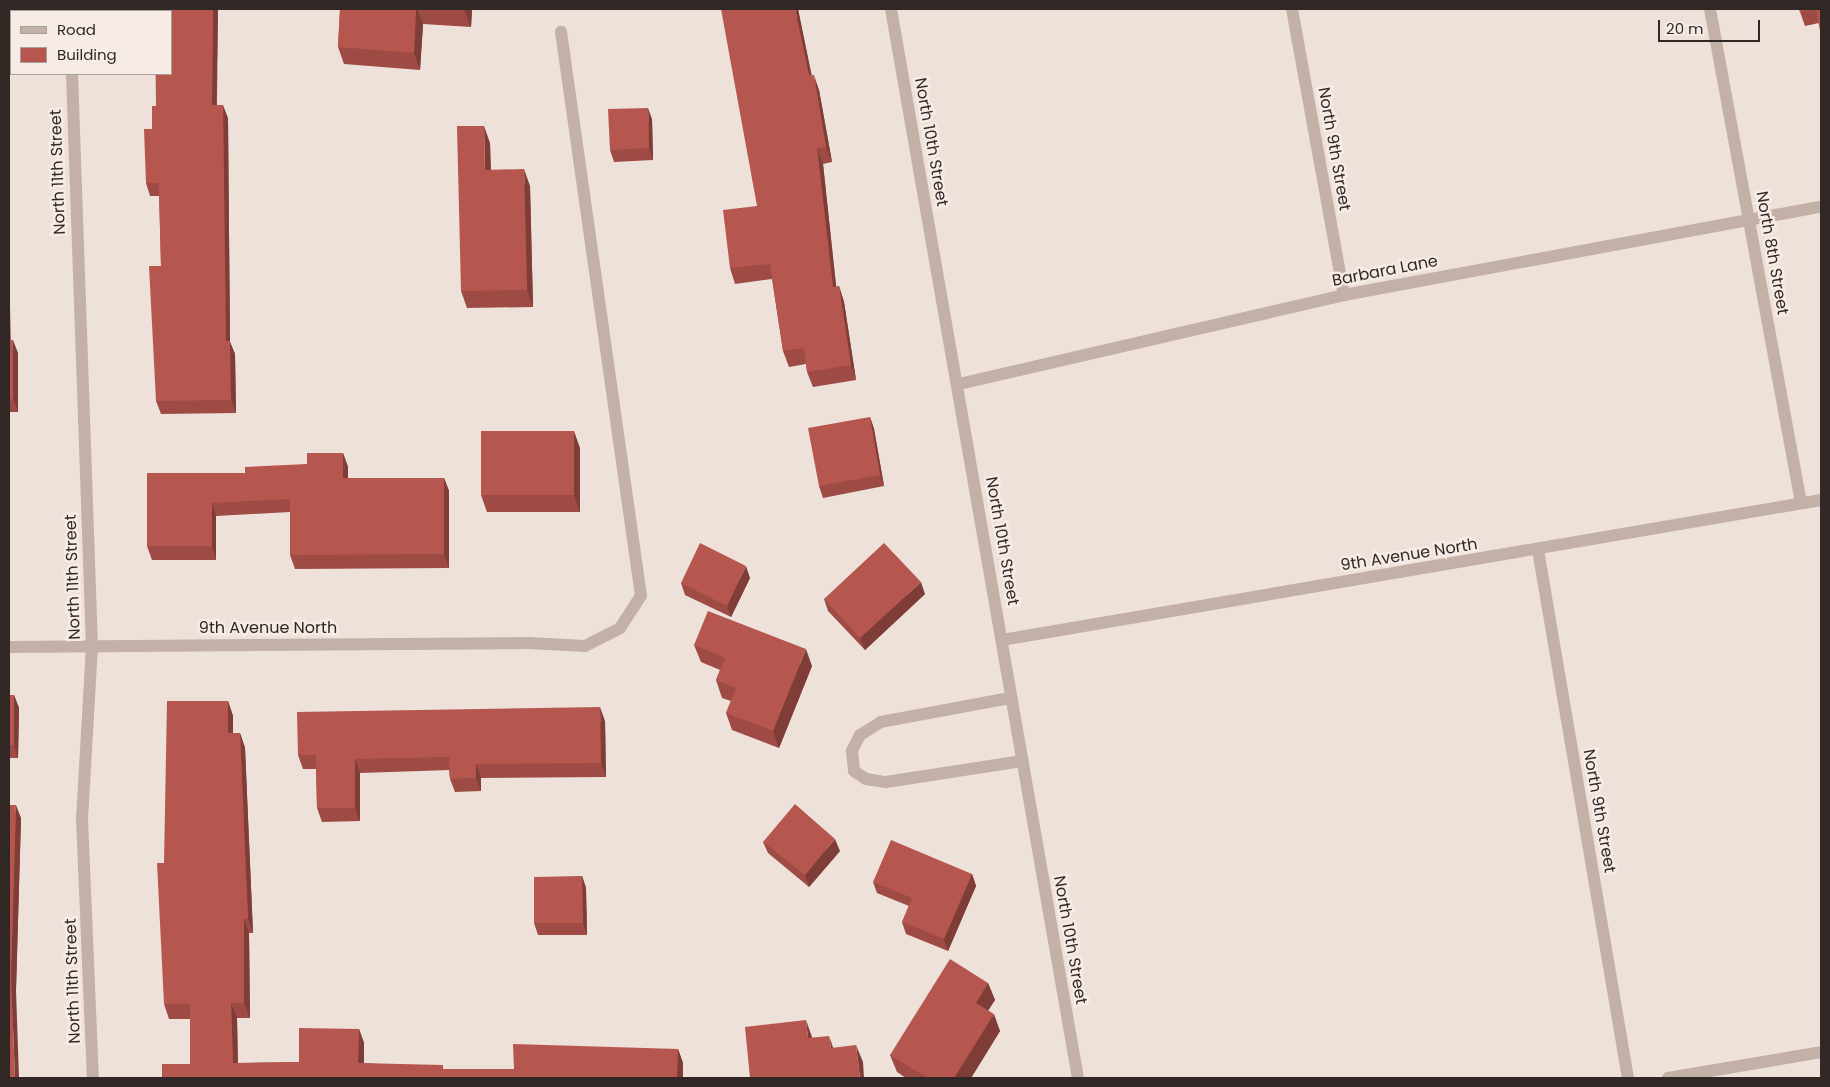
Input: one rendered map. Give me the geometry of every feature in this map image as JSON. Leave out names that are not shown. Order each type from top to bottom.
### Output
[{"type":"street","name":"North 10th Street","points":[[891,9],[959,384],[1010,698],[1078,1078]]},
{"type":"street","name":"North 9th Street","points":[[1292,9],[1344,296]]},
{"type":"street","name":"North 8th Street","points":[[1710,9],[1801,503]]},
{"type":"street","name":"9th Avenue North","points":[[9,647],[528,643],[585,646],[620,628],[641,596],[561,32]]},
{"type":"street","name":"North 11th Street","points":[[72,75],[92,646],[82,818],[93,1078]]},
{"type":"street","name":"Barbara Lane","points":[[959,384],[1344,296],[1821,207]]},
{"type":"street","name":"9th Avenue North","points":[[1002,640],[1538,550],[1821,500]]},
{"type":"street","name":"North 9th Street","points":[[1538,550],[1628,1078]]},
{"type":"street","points":[[1010,698],[881,722],[860,735],[852,751],[854,772],[866,779],[886,782],[1022,761]]},
{"type":"street","points":[[1668,1078],[1821,1052]]},
{"type":"building","points":[[213,9],[212,105],[223,105],[226,341],[230,341],[231,400],[156,401],[149,266],[161,266],[159,183],[146,183],[144,129],[152,129],[152,106],[156,106],[156,75],[172,75],[172,10],[155,10]]},
{"type":"building","points":[[340,9],[416,9],[414,53],[338,47]]},
{"type":"building","points":[[721,9],[795,9],[809,75],[814,75],[826,147],[817,148],[833,287],[839,286],[851,365],[807,372],[804,348],[783,351],[770,264],[730,268],[723,210],[757,206]]},
{"type":"building","points":[[1799,9],[1815,9],[1800,12]]},
{"type":"building","points":[[1816,9],[1821,9],[1821,36]]},
{"type":"building","points":[[648,108],[649,148],[610,150],[608,109]]},
{"type":"building","points":[[457,126],[484,126],[485,170],[524,169],[527,290],[461,291]]},
{"type":"building","points":[[9,340],[13,340],[13,399],[9,399]]},
{"type":"building","points":[[870,417],[880,475],[819,486],[808,428]]},
{"type":"building","points":[[481,431],[574,431],[574,495],[481,495]]},
{"type":"building","points":[[307,453],[343,453],[343,478],[444,478],[444,554],[290,555],[290,499],[212,503],[212,546],[147,546],[147,473],[245,473],[245,467],[307,464]]},
{"type":"building","points":[[700,543],[746,566],[727,606],[681,583]]},
{"type":"building","points":[[884,543],[921,582],[860,638],[824,599]]},
{"type":"building","points":[[708,611],[806,649],[773,731],[726,713],[736,688],[716,680],[725,658],[694,645]]},
{"type":"building","points":[[9,695],[14,695],[14,745],[9,745]]},
{"type":"building","points":[[167,701],[228,701],[228,733],[240,733],[248,919],[244,919],[244,1003],[231,1003],[233,1063],[299,1062],[299,1028],[359,1029],[358,1063],[443,1065],[443,1069],[514,1069],[513,1044],[678,1049],[677,1078],[162,1078],[162,1064],[190,1064],[190,1004],[164,1004],[157,863],[164,863]]},
{"type":"building","points":[[600,707],[601,763],[476,764],[476,778],[450,779],[449,757],[355,759],[355,808],[317,808],[316,755],[298,755],[297,712]]},
{"type":"building","points":[[795,804],[835,839],[805,875],[763,842]]},
{"type":"building","points":[[9,805],[16,805],[11,977],[15,1078],[9,1078]]},
{"type":"building","points":[[891,840],[972,874],[944,939],[902,922],[912,898],[873,882]]},
{"type":"building","points":[[582,876],[583,923],[534,923],[534,877]]},
{"type":"building","points":[[950,959],[988,983],[976,1003],[994,1014],[954,1078],[928,1078],[890,1055]]},
{"type":"building","points":[[806,1020],[808,1038],[829,1036],[831,1048],[856,1045],[860,1078],[750,1078],[745,1027]]}]
